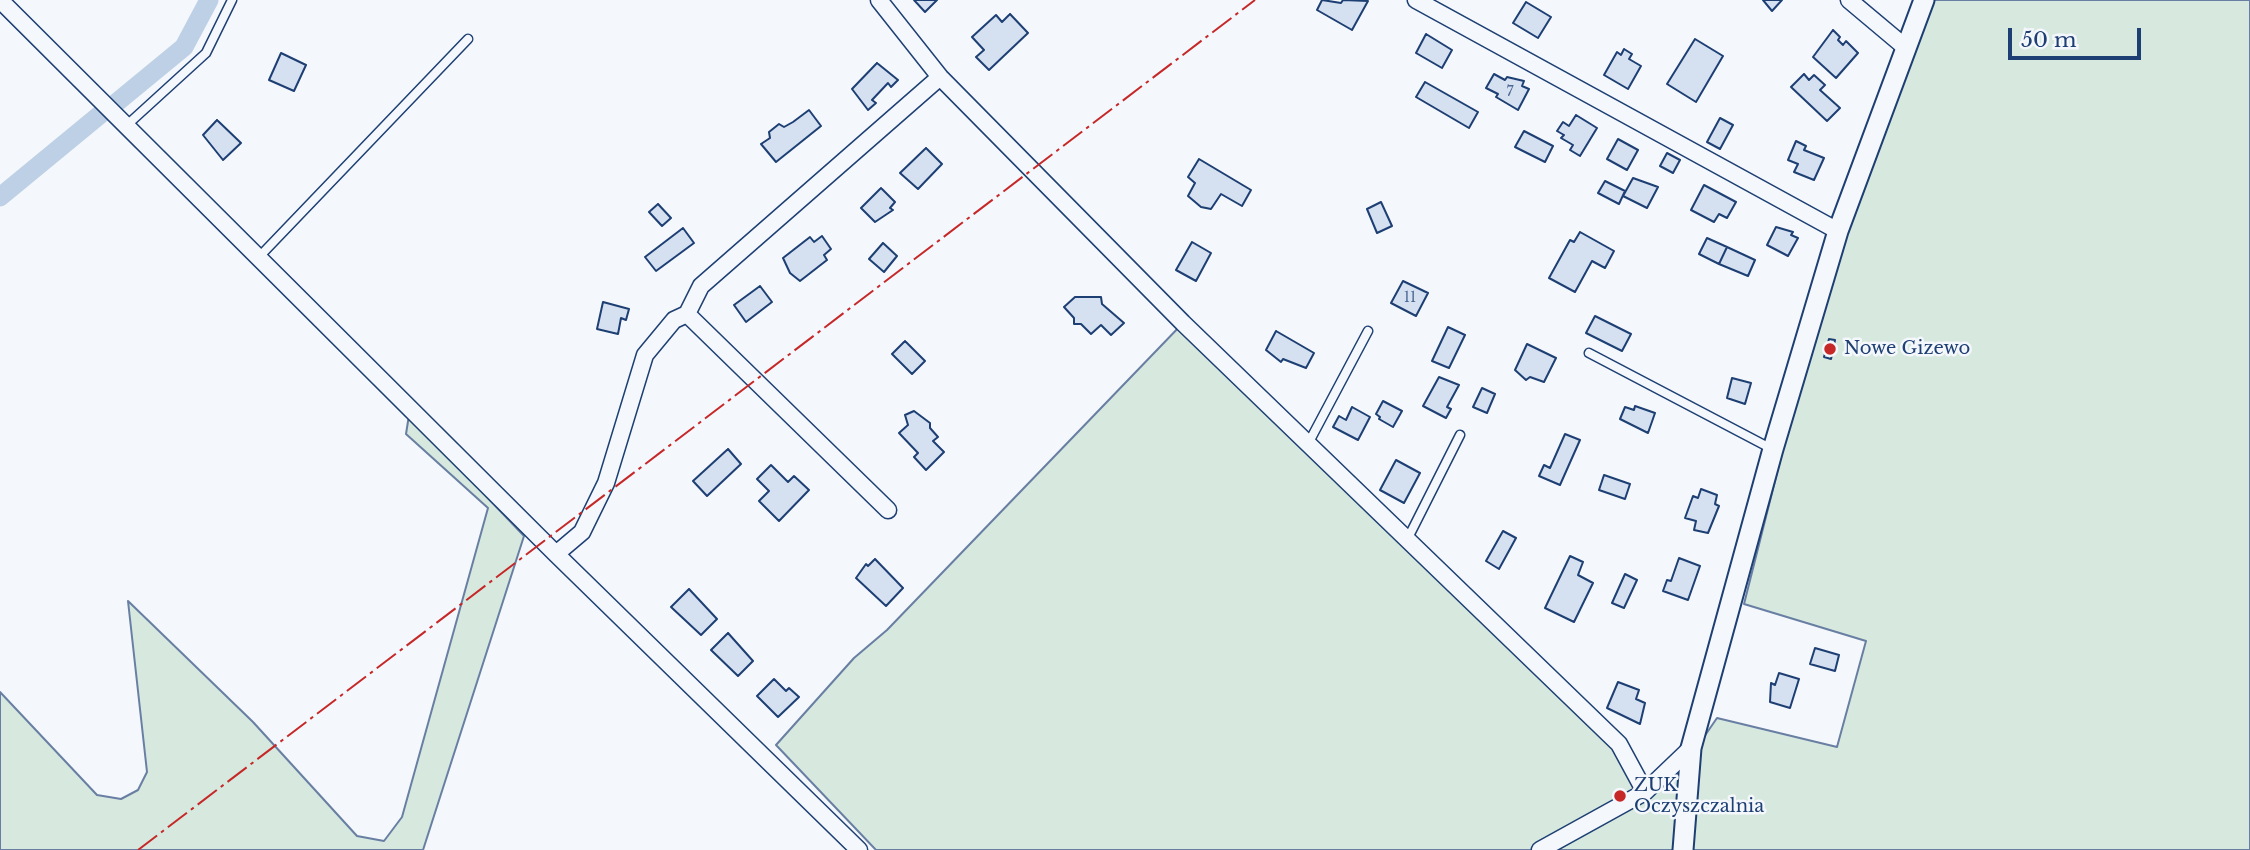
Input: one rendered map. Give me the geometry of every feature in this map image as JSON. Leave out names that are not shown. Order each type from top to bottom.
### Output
[{"type":"street","points":[[0,0],[556,554],[859,850]]},
{"type":"street","points":[[879,0],[940,77],[1183,323],[1619,744],[1645,792]]},
{"type":"street","points":[[1416,0],[1838,231]]},
{"type":"street","points":[[1849,0],[1905,47]]},
{"type":"street","points":[[1683,850],[1690,748],[1773,449],[1838,231],[1924,0]]},
{"type":"street","points":[[556,554],[582,531],[606,483],[645,355],[674,320],[687,314],[701,286],[940,77]]},
{"type":"street","points":[[687,314],[888,510]]},
{"type":"street","points":[[1540,850],[1645,792],[1690,748]]},
{"type":"lane","points":[[128,125],[206,53],[232,0]]},
{"type":"lane","points":[[259,257],[468,39]]},
{"type":"lane","points":[[1309,442],[1368,331]]},
{"type":"lane","points":[[1589,353],[1773,449]]},
{"type":"lane","points":[[1408,538],[1460,435]]},
{"type":"shaded area","points":[[1924,0],[2250,0],[2250,850],[876,850],[776,745],[854,658],[887,630],[1183,323],[1648,783],[1684,766],[1717,718],[1837,747],[1866,641],[1744,604],[1838,231]]},
{"type":"shaded area","points":[[409,415],[524,536],[423,850],[0,850],[0,692],[97,795],[121,799],[138,790],[147,772],[128,601],[253,722],[357,836],[384,841],[402,817],[488,508],[406,434]]},
{"type":"building","points":[[914,0],[937,0],[925,12]]},
{"type":"building","points":[[1322,0],[1341,3],[1343,0],[1368,1],[1352,30],[1317,10]]},
{"type":"building","points":[[1763,0],[1782,0],[1772,11]]},
{"type":"building","points":[[1526,2],[1551,17],[1538,38],[1513,23]]},
{"type":"building","points":[[1010,14],[1028,33],[989,70],[976,57],[984,50],[972,37],[996,15],[1002,22]]},
{"type":"building","points":[[1833,30],[1843,45],[1846,41],[1858,53],[1836,78],[1813,57]]},
{"type":"building","points":[[1426,34],[1452,50],[1442,68],[1416,53]]},
{"type":"building","points":[[1695,39],[1723,56],[1696,102],[1667,84]]},
{"type":"building","points":[[1624,49],[1632,54],[1629,59],[1641,66],[1628,89],[1604,75],[1617,52],[1621,55]]},
{"type":"building","points":[[281,53],[306,65],[294,91],[269,80]]},
{"type":"building","points":[[877,63],[898,80],[891,87],[888,83],[872,100],[876,103],[868,110],[852,89]]},
{"type":"building","points":[[1494,74],[1505,80],[1507,77],[1524,81],[1522,86],[1529,89],[1518,110],[1486,88]]},
{"type":"building","points":[[1804,74],[1809,80],[1814,75],[1825,85],[1820,90],[1840,108],[1827,121],[1791,87]]},
{"type":"building","points":[[1425,82],[1478,112],[1469,128],[1416,97]]},
{"type":"building","points":[[809,110],[821,126],[776,162],[761,144],[770,138],[769,132],[779,124],[784,127]]},
{"type":"building","points":[[1576,115],[1597,128],[1580,156],[1570,150],[1573,145],[1561,138],[1564,135],[1557,131],[1563,122],[1569,126]]},
{"type":"building","points":[[1720,118],[1733,125],[1720,149],[1707,142]]},
{"type":"building","points":[[217,120],[241,143],[223,160],[203,135]]},
{"type":"building","points":[[1524,131],[1553,146],[1545,162],[1515,147]]},
{"type":"building","points":[[1618,139],[1638,150],[1627,170],[1607,159]]},
{"type":"building","points":[[1796,141],[1806,146],[1804,150],[1824,158],[1814,180],[1794,172],[1798,164],[1788,160]]},
{"type":"building","points":[[926,148],[942,164],[918,189],[900,173]]},
{"type":"building","points":[[1667,153],[1680,160],[1673,173],[1660,166]]},
{"type":"building","points":[[1199,159],[1251,190],[1242,206],[1221,194],[1211,209],[1201,207],[1188,196],[1195,183],[1188,177]]},
{"type":"building","points":[[1633,178],[1658,187],[1647,208],[1623,196]]},
{"type":"building","points":[[1605,181],[1625,191],[1619,204],[1598,193]]},
{"type":"building","points":[[1704,185],[1736,202],[1727,218],[1719,214],[1714,222],[1691,210]]},
{"type":"building","points":[[881,188],[895,202],[890,208],[893,210],[875,222],[861,208]]},
{"type":"building","points":[[1381,202],[1392,226],[1377,233],[1367,209]]},
{"type":"building","points":[[658,204],[671,218],[662,226],[649,212]]},
{"type":"building","points":[[1776,227],[1793,232],[1791,235],[1798,238],[1788,256],[1767,245]]},
{"type":"building","points":[[683,228],[694,243],[656,271],[645,257]]},
{"type":"building","points":[[1580,232],[1614,251],[1605,268],[1592,261],[1575,292],[1549,278],[1570,240],[1574,242]]},
{"type":"building","points":[[822,236],[831,249],[824,255],[827,260],[800,281],[790,273],[783,258],[810,237],[814,242]]},
{"type":"building","points":[[1707,238],[1727,247],[1719,264],[1699,254]]},
{"type":"building","points":[[1192,242],[1211,253],[1196,281],[1176,270]]},
{"type":"building","points":[[883,243],[897,256],[884,272],[869,259]]},
{"type":"building","points":[[1727,247],[1755,260],[1748,276],[1719,264]]},
{"type":"building","points":[[1403,281],[1428,293],[1416,316],[1391,303]]},
{"type":"building","points":[[760,286],[772,302],[746,322],[734,305]]},
{"type":"building","points":[[1075,297],[1101,297],[1102,304],[1124,323],[1111,335],[1101,325],[1091,334],[1081,324],[1074,324],[1074,318],[1064,307]]},
{"type":"building","points":[[603,302],[629,309],[626,320],[621,318],[618,334],[597,329]]},
{"type":"building","points":[[1595,316],[1631,334],[1622,351],[1586,333]]},
{"type":"building","points":[[1448,327],[1465,335],[1449,368],[1432,361]]},
{"type":"building","points":[[1276,331],[1314,353],[1306,368],[1283,359],[1281,362],[1266,350]]},
{"type":"building","name":"Nowe Gizewo","points":[[1829,339],[1835,340],[1831,359],[1824,357]]},
{"type":"building","points":[[905,341],[925,361],[912,374],[892,354]]},
{"type":"building","points":[[1527,344],[1556,358],[1544,382],[1530,377],[1526,380],[1515,370]]},
{"type":"building","points":[[1439,377],[1459,385],[1447,407],[1451,409],[1446,418],[1423,406]]},
{"type":"building","points":[[1732,378],[1751,383],[1745,404],[1727,398]]},
{"type":"building","points":[[1482,388],[1495,394],[1487,413],[1473,407]]},
{"type":"building","points":[[1383,401],[1402,411],[1393,427],[1379,419],[1376,414]]},
{"type":"building","points":[[1635,406],[1655,413],[1648,433],[1620,419],[1625,407],[1634,410]]},
{"type":"building","points":[[1352,407],[1370,417],[1358,440],[1333,427],[1339,416],[1346,420]]},
{"type":"building","points":[[914,411],[930,423],[930,428],[938,437],[933,441],[944,452],[926,470],[914,457],[918,453],[899,433],[908,425],[905,415]]},
{"type":"building","points":[[1565,434],[1580,440],[1560,485],[1539,476],[1544,465],[1550,468]]},
{"type":"building","points":[[728,449],[741,464],[707,496],[693,481]]},
{"type":"building","points":[[1396,460],[1420,473],[1404,503],[1380,490]]},
{"type":"building","points":[[771,465],[788,482],[794,476],[809,490],[779,521],[759,501],[769,491],[757,479]]},
{"type":"building","points":[[1604,475],[1630,484],[1625,499],[1599,490]]},
{"type":"building","points":[[1701,489],[1717,495],[1715,504],[1719,506],[1708,533],[1694,530],[1696,521],[1685,518],[1693,496],[1698,498]]},
{"type":"building","points":[[1503,531],[1516,538],[1499,569],[1486,561]]},
{"type":"building","points":[[1570,556],[1583,562],[1578,575],[1593,583],[1574,622],[1545,608]]},
{"type":"building","points":[[1679,558],[1700,566],[1688,600],[1663,591],[1667,580],[1671,581]]},
{"type":"building","points":[[875,559],[903,588],[886,606],[856,578],[866,564],[868,566]]},
{"type":"building","points":[[1625,574],[1637,580],[1624,608],[1612,603]]},
{"type":"building","points":[[689,589],[717,619],[701,635],[671,607]]},
{"type":"building","points":[[728,633],[753,661],[738,676],[711,650]]},
{"type":"building","points":[[1815,648],[1839,655],[1835,671],[1810,664]]},
{"type":"building","points":[[1779,673],[1799,679],[1790,708],[1770,702],[1771,683],[1775,685]]},
{"type":"building","points":[[774,679],[786,691],[789,688],[799,697],[778,717],[757,696]]},
{"type":"building","points":[[1618,682],[1639,690],[1636,699],[1645,703],[1640,724],[1607,708]]},
{"type":"waterway","points":[[116,103],[184,47],[209,0]]},
{"type":"waterway","points":[[0,197],[102,113]]},
{"type":"power","points":[[138,850],[1255,0]]},
{"type":"place","name":"Nowe Gizewo","points":[[1830,349]]},
{"type":"place","name":"ZUK Oczyszczalnia","points":[[1620,796]]}]
